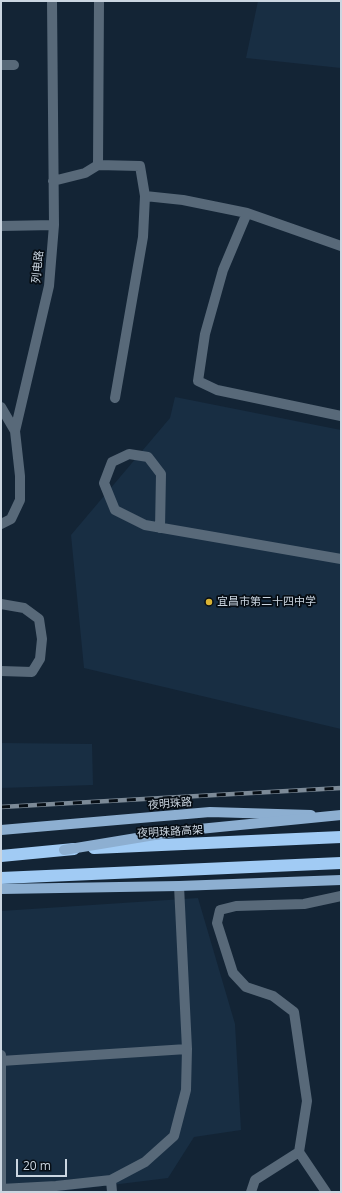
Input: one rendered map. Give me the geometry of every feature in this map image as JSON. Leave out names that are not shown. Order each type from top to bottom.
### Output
[{"type":"highway","name":"夜明珠路高架","points":[[1,856],[64,850],[341,837]]},
{"type":"highway","points":[[1,878],[341,863]]},
{"type":"main road","name":"夜明珠路","points":[[1,830],[210,812],[341,815]]},
{"type":"main road","points":[[64,850],[179,832],[341,815]]},
{"type":"main road","points":[[1,889],[179,886],[341,880]]},
{"type":"street","name":"列电路","points":[[1,524],[11,519],[20,500],[20,476],[15,431],[49,286],[54,225],[52,1]]},
{"type":"street","points":[[98,165],[99,1]]},
{"type":"street","points":[[1,64],[14,65]]},
{"type":"street","points":[[54,181],[85,173],[98,165],[140,166],[145,196],[142,244],[115,398]]},
{"type":"street","points":[[145,196],[183,200],[247,213],[341,246]]},
{"type":"street","points":[[247,213],[223,270],[205,334],[198,381],[217,390],[341,416]]},
{"type":"street","points":[[1,226],[54,225]]},
{"type":"street","points":[[1,407],[15,431]]},
{"type":"street","points":[[160,528],[161,474],[148,457],[129,454],[112,462],[104,483],[115,510],[145,525],[160,528],[341,559]]},
{"type":"street","points":[[1,604],[24,608],[39,619],[42,639],[40,659],[32,672],[1,671]]},
{"type":"street","points":[[1,1055],[1,1190],[111,1180],[145,1162],[174,1136],[186,1090],[187,1049],[179,886]]},
{"type":"street","points":[[326,1192],[299,1152],[307,1101],[294,1012],[273,996],[246,987],[234,972],[216,923],[220,910],[236,906],[304,904],[341,896]]},
{"type":"street","points":[[1,1061],[187,1049]]},
{"type":"street","points":[[251,1192],[255,1180],[299,1152]]},
{"type":"street","points":[[111,1180],[112,1192]]},
{"type":"shaded area","points":[[258,1],[341,1],[341,68],[246,58]]},
{"type":"shaded area","name":"宜昌市第二十四中学","points":[[175,397],[341,430],[341,729],[84,668],[71,535],[170,418]]},
{"type":"shaded area","points":[[1,743],[92,744],[93,785],[1,788]]},
{"type":"shaded area","points":[[198,898],[235,1024],[241,1130],[194,1137],[168,1178],[55,1192],[1,1192],[1,911]]},
{"type":"railway","points":[[1,807],[341,788]]},
{"type":"place","name":"宜昌市第二十四中学","points":[[209,602]]}]
